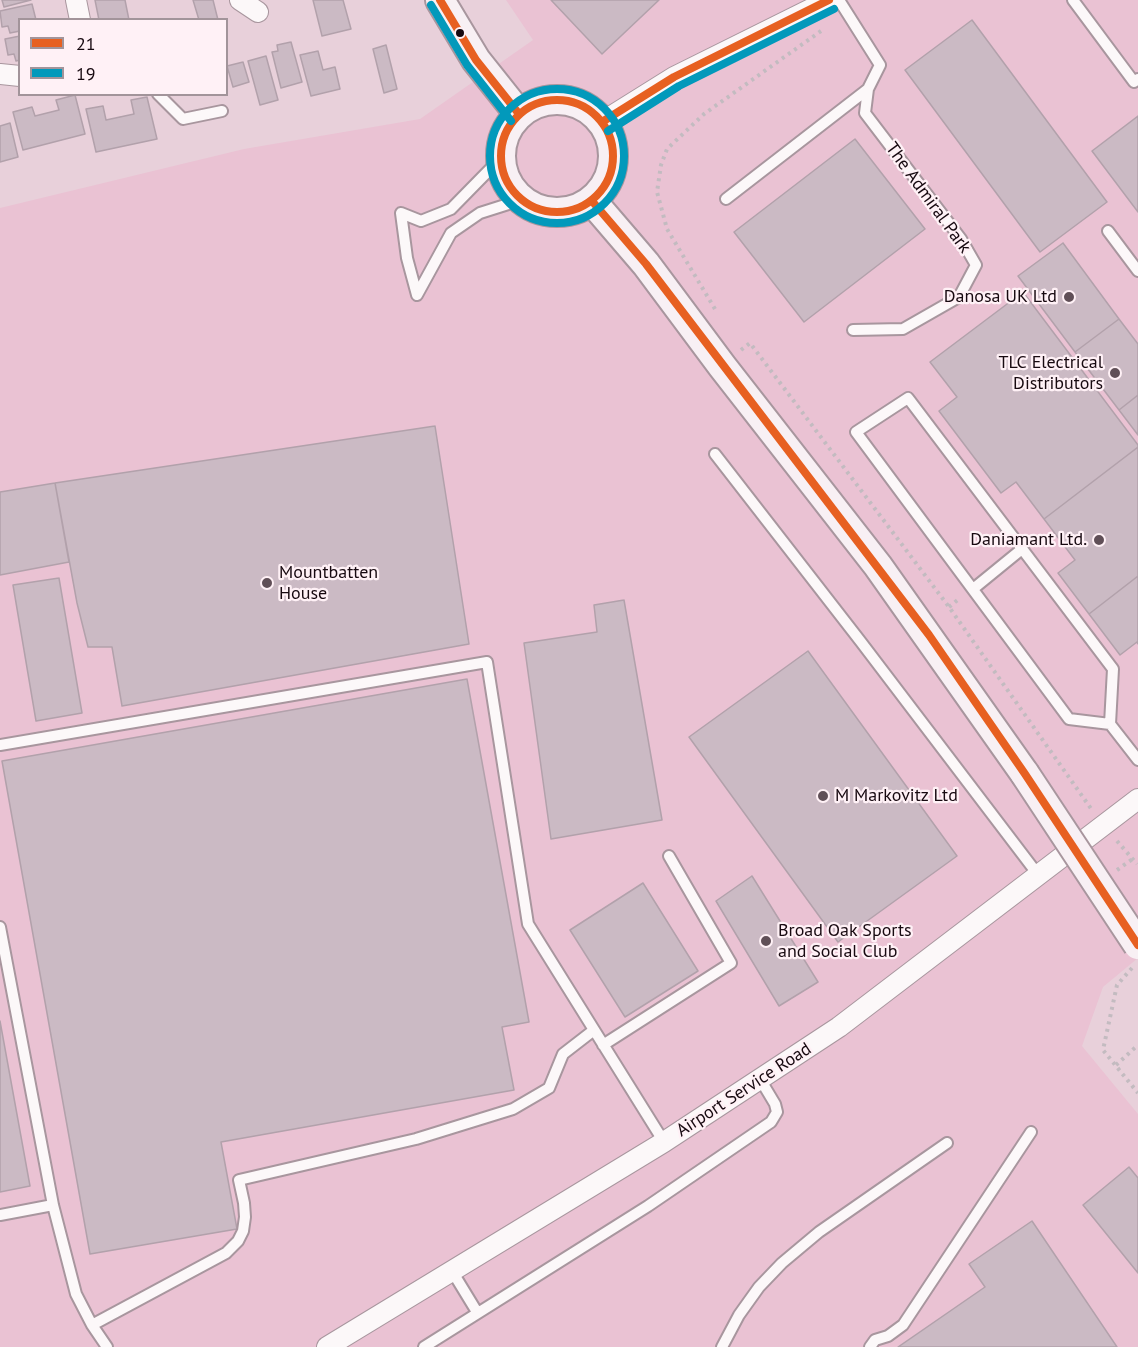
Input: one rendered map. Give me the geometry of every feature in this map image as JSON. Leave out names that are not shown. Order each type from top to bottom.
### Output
[{"type":"street","points":[[76,0],[80,18]]},
{"type":"street","points":[[240,0],[258,12]]},
{"type":"street","points":[[440,0],[476,60],[519,114]]},
{"type":"street","points":[[602,122],[674,77],[829,0]]},
{"type":"street","points":[[0,74],[18,76]]},
{"type":"street","points":[[553,100],[572,102],[589,109],[602,122],[610,138],[614,155],[613,164],[604,188],[592,201],[575,210],[556,213],[538,209],[521,200],[503,174],[501,158],[502,142],[509,127],[519,114],[535,104],[553,100]]},
{"type":"street","points":[[592,201],[646,264],[722,366],[878,566],[1025,774],[1138,945]]},
{"type":"street","name":"Airport Service Road","points":[[327,1347],[664,1142],[839,1027],[1138,799]]},
{"type":"lane","name":"The Admiral Park","points":[[829,0],[846,13],[880,65],[868,89],[865,113],[961,239],[976,265],[959,297],[903,329],[853,330]]},
{"type":"lane","points":[[1073,0],[1134,82],[1138,79]]},
{"type":"lane","points":[[726,199],[868,89]]},
{"type":"lane","points":[[160,96],[183,119],[222,111]]},
{"type":"lane","points":[[501,158],[451,209],[421,221],[401,213],[407,258],[417,295],[451,233],[480,213],[521,200]]},
{"type":"lane","points":[[1108,231],[1138,271]]},
{"type":"lane","points":[[1110,724],[1070,718],[856,432],[908,398],[1113,669],[1110,724],[1138,759]]},
{"type":"lane","points":[[715,454],[1039,876]]},
{"type":"lane","points":[[973,589],[1022,549]]},
{"type":"lane","points":[[0,745],[487,662],[528,924],[664,1142]]},
{"type":"lane","points":[[603,1044],[731,963],[669,856]]},
{"type":"lane","points":[[0,927],[53,1205],[76,1294],[92,1325],[107,1347]]},
{"type":"lane","points":[[92,1325],[226,1253],[238,1241],[243,1230],[244,1203],[239,1180],[416,1139],[513,1109],[549,1088],[562,1054],[594,1030]]},
{"type":"lane","points":[[424,1347],[648,1206],[771,1122],[777,1112],[775,1104],[760,1079]]},
{"type":"lane","points":[[870,1347],[875,1340],[888,1336],[903,1325],[1031,1132]]},
{"type":"lane","points":[[722,1347],[739,1314],[759,1287],[782,1263],[819,1232],[947,1143]]},
{"type":"lane","points":[[0,1215],[53,1205]]},
{"type":"lane","points":[[452,1271],[477,1312]]},
{"type":"path","points":[[720,319],[667,229],[657,192],[661,165],[667,149],[704,114],[846,13]]},
{"type":"path","points":[[738,340],[744,348]]},
{"type":"path","points":[[722,366],[750,344],[949,607],[1103,827]]},
{"type":"path","points":[[1134,858],[1137,864]]},
{"type":"path","points":[[1138,961],[1117,985],[1103,1050],[1138,1093]]},
{"type":"path","points":[[1116,1065],[1138,1045]]},
{"type":"shaded area","points":[[506,0],[1138,0],[1138,958],[1103,987],[1082,1046],[1138,1114],[1138,1347],[0,1347],[0,208],[244,149],[420,119],[533,40]]},
{"type":"building","points":[[2,0],[31,0],[4,7]]},
{"type":"building","points":[[95,0],[125,0],[129,18],[99,18]]},
{"type":"building","points":[[193,0],[213,0],[218,18],[198,18]]},
{"type":"building","points":[[313,0],[343,0],[351,29],[322,36]]},
{"type":"building","points":[[551,0],[659,0],[602,54]]},
{"type":"building","points":[[32,4],[36,18],[18,18],[18,31],[10,33],[8,26],[2,27],[0,11]]},
{"type":"building","points":[[972,20],[1107,202],[1040,252],[905,70]]},
{"type":"building","points":[[18,36],[18,60],[16,61],[14,54],[8,55],[5,39]]},
{"type":"building","points":[[291,42],[302,82],[281,88],[272,52],[278,51],[277,45]]},
{"type":"building","points":[[386,45],[397,89],[384,93],[373,49]]},
{"type":"building","points":[[318,51],[323,70],[335,67],[340,89],[311,96],[300,55]]},
{"type":"building","points":[[266,56],[278,100],[260,105],[248,61]]},
{"type":"building","points":[[243,62],[249,82],[233,87],[228,66]]},
{"type":"building","points":[[75,96],[85,134],[23,150],[13,112],[32,107],[35,116],[59,110],[56,100]]},
{"type":"building","points":[[147,97],[157,139],[96,152],[86,109],[103,106],[106,120],[134,114],[131,100]]},
{"type":"building","points":[[1138,116],[1138,212],[1092,151]]},
{"type":"building","points":[[10,123],[18,157],[0,162],[0,126]]},
{"type":"building","points":[[855,139],[925,229],[804,322],[734,232]]},
{"type":"building","name":"Danosa UK Ltd","points":[[1063,243],[1119,319],[1075,352],[1018,276]]},
{"type":"building","points":[[1023,292],[1138,445],[1044,519],[1016,482],[1001,493],[939,411],[957,397],[930,362]]},
{"type":"building","name":"TLC Electrical Distributors","points":[[1119,319],[1138,344],[1138,395],[1119,410],[1075,352]]},
{"type":"building","points":[[1138,395],[1138,435],[1119,410]]},
{"type":"building","name":"Mountbatten House","points":[[435,426],[469,644],[122,706],[112,647],[88,647],[77,603],[55,483]]},
{"type":"building","name":"Daniamant Ltd.","points":[[1138,447],[1138,576],[1089,614],[1058,573],[1075,560],[1044,519]]},
{"type":"building","points":[[55,483],[69,562],[0,575],[0,492]]},
{"type":"building","points":[[1138,576],[1138,644],[1137,642],[1120,655],[1089,614]]},
{"type":"building","points":[[59,578],[82,713],[36,721],[13,585]]},
{"type":"building","points":[[624,600],[662,820],[551,839],[524,643],[597,632],[594,605]]},
{"type":"building","name":"M Markovitz Ltd","points":[[808,651],[957,856],[838,942],[689,737]]},
{"type":"building","points":[[467,679],[529,1022],[502,1027],[514,1090],[221,1142],[237,1229],[90,1254],[2,761]]},
{"type":"building","name":"Broad Oak Sports and Social Club","points":[[752,876],[818,982],[779,1006],[716,901]]},
{"type":"building","points":[[643,883],[698,971],[625,1017],[570,930]]},
{"type":"building","points":[[0,1021],[30,1186],[0,1192]]},
{"type":"building","points":[[1129,1167],[1138,1178],[1138,1273],[1083,1205]]},
{"type":"building","points":[[1032,1221],[1117,1347],[898,1347],[985,1287],[969,1264]]},
{"type":"transit line","name":"21","points":[[440,0],[476,60],[519,114]]},
{"type":"transit line","name":"21","points":[[602,122],[674,77],[829,0]]},
{"type":"transit line","name":"19","points":[[431,5],[467,65],[511,121]]},
{"type":"transit line","name":"19","points":[[608,131],[679,86],[834,9]]},
{"type":"transit line","name":"19","points":[[557,89],[582,95],[604,109],[618,131],[624,156],[618,181],[604,203],[582,217],[557,223],[532,217],[510,203],[496,181],[490,156],[496,131],[510,109],[532,95],[557,89]]},
{"type":"transit line","name":"21","points":[[557,100],[578,104],[597,116],[609,135],[613,156],[609,177],[597,196],[578,208],[557,212],[536,208],[517,196],[505,177],[501,156],[505,135],[517,116],[536,104],[557,100]]},
{"type":"transit line","name":"21","points":[[592,201],[646,264],[929,635],[1025,774],[1138,945]]},
{"type":"place","name":"Danosa UK Ltd","points":[[1069,297]]},
{"type":"place","name":"TLC Electrical Distributors","points":[[1115,373]]},
{"type":"place","name":"Daniamant Ltd.","points":[[1099,540]]},
{"type":"place","name":"Mountbatten House","points":[[267,583]]},
{"type":"place","name":"M Markovitz Ltd","points":[[823,796]]},
{"type":"place","name":"Broad Oak Sports and Social Club","points":[[766,941]]}]
